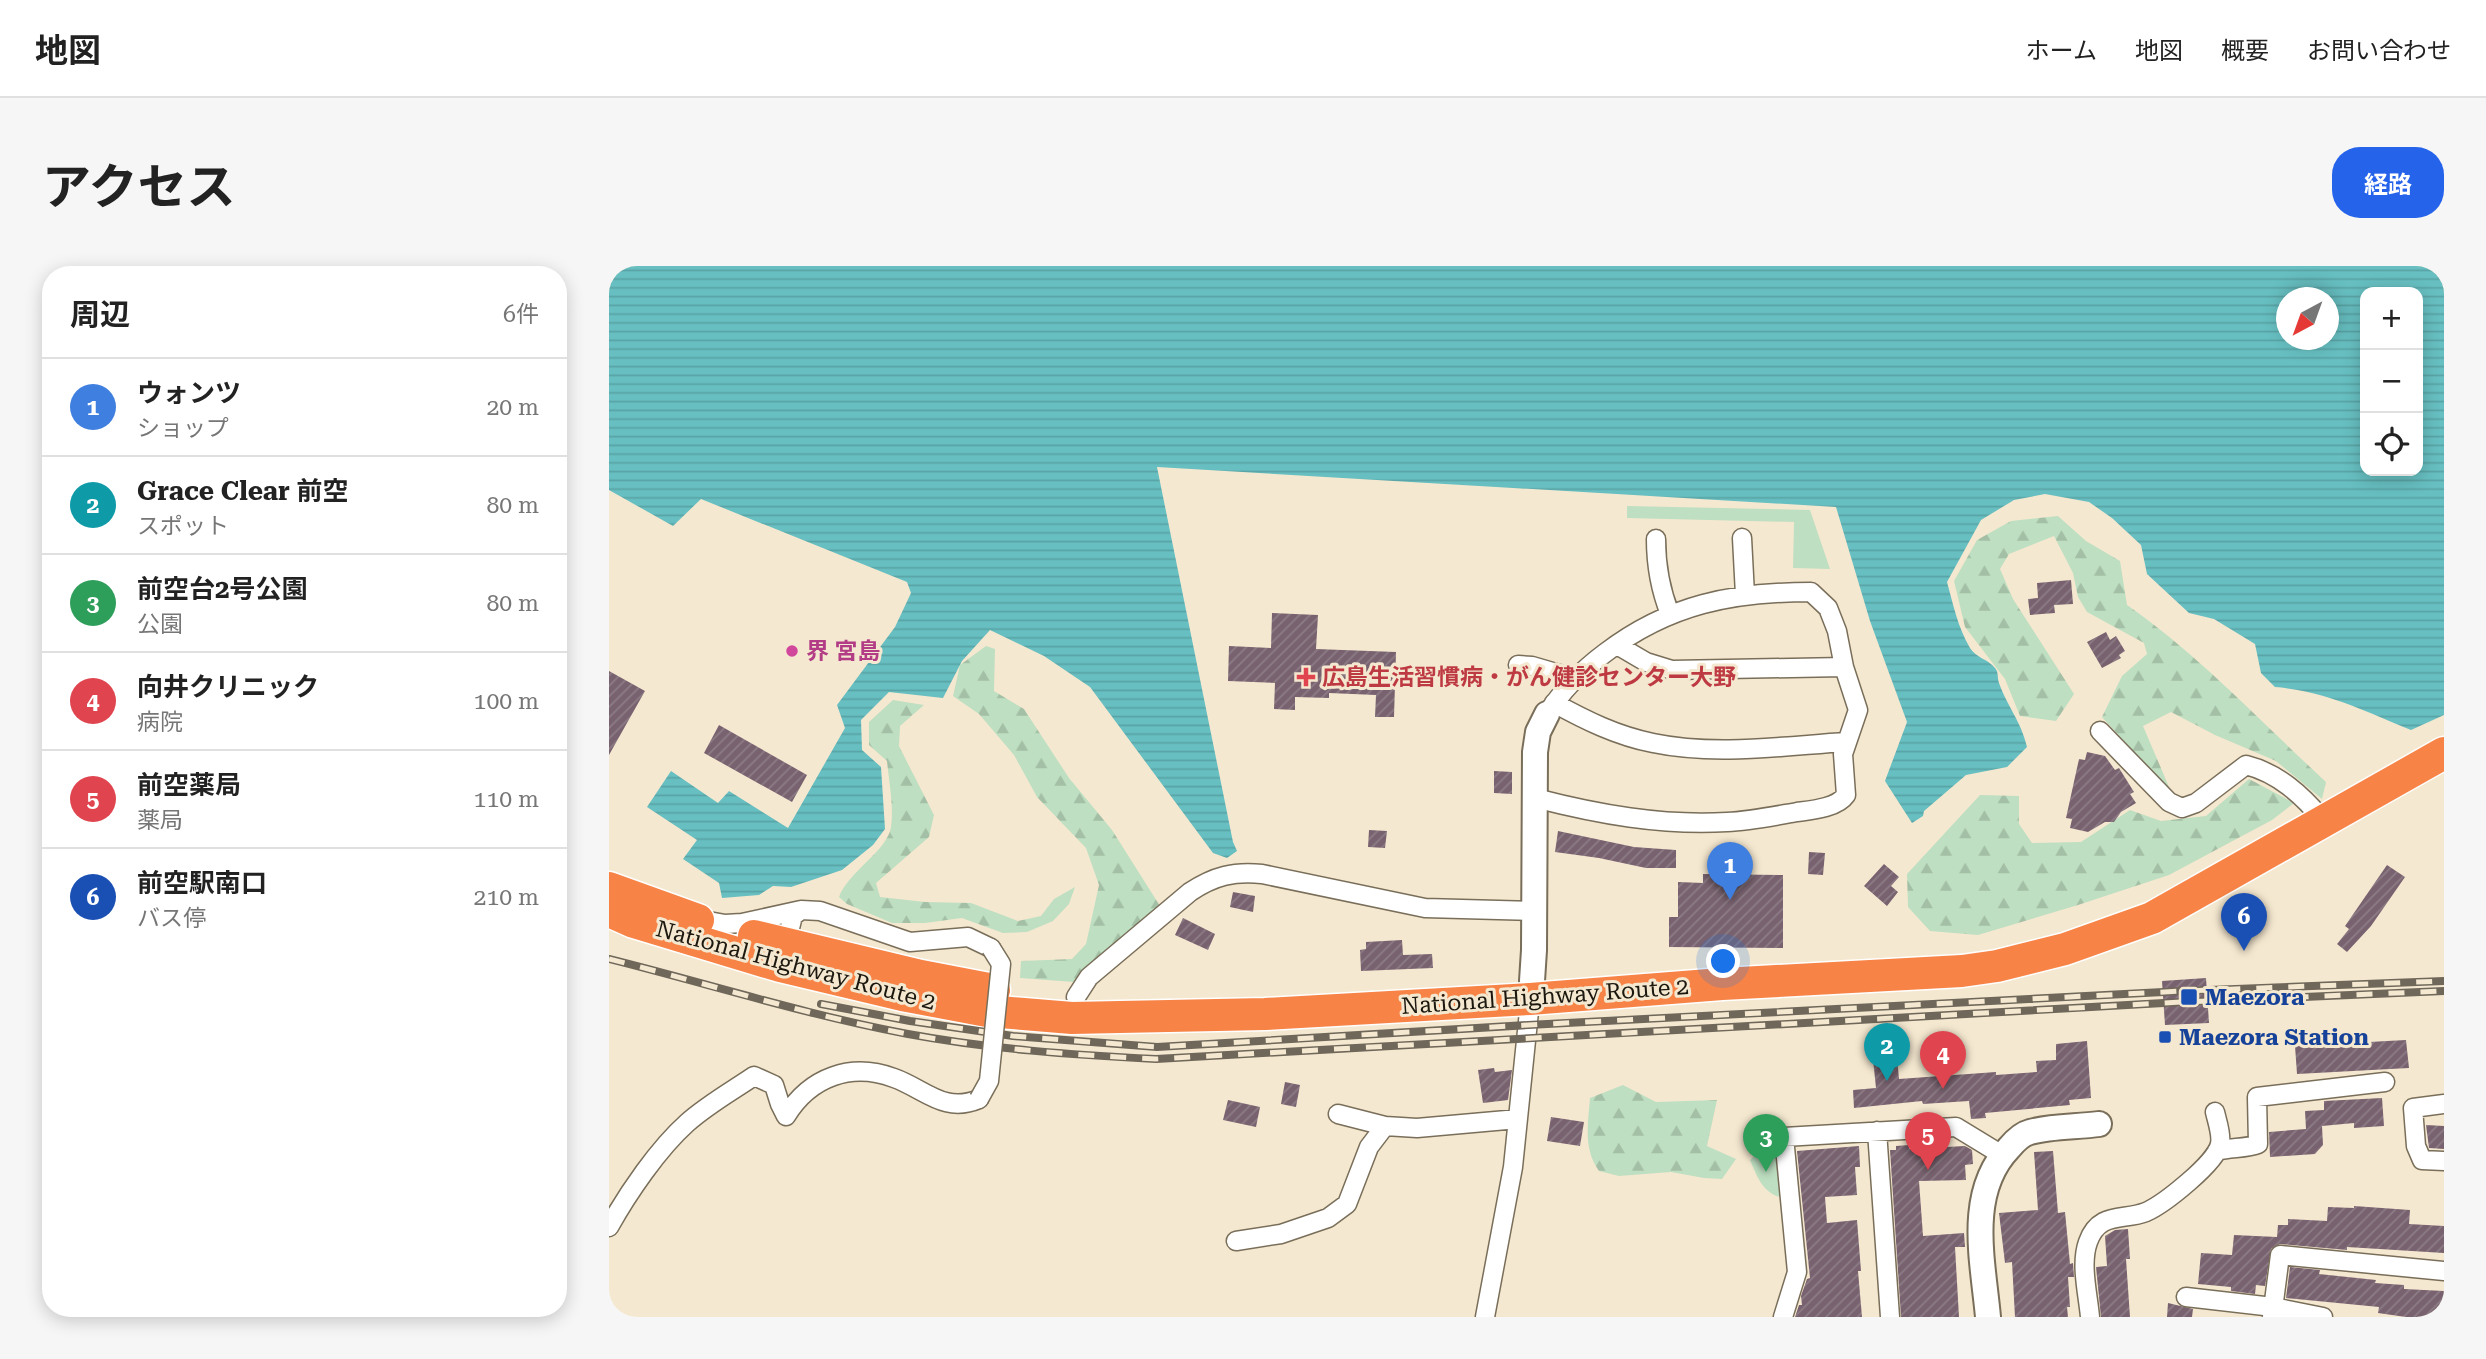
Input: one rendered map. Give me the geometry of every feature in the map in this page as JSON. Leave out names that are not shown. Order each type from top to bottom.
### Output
[{"type":"highway","name":"National Highway Route 2","points":[[609,911],[634,922],[783,955],[959,985],[1076,997],[1531,990],[1928,974],[1997,966],[2065,950],[2152,918],[2444,753]]},
{"type":"highway","name":"National Highway Route 2","points":[[609,888],[783,955],[944,1004],[1072,1018],[1265,1014],[1531,990],[1753,964],[1942,951],[2030,938],[2116,915],[2158,900],[2210,879],[2280,844]]},
{"type":"street","points":[[1742,538],[1745,595]]},
{"type":"street","points":[[1656,539],[1656,566],[1660,590],[1670,614]]},
{"type":"street","points":[[1485,1317],[1513,1167],[1531,990],[1536,742],[1550,708],[1573,678],[1617,645],[1670,614],[1708,602],[1745,595],[1811,592],[1828,608],[1837,631],[1843,667],[1858,710],[1843,754],[1846,795],[1842,801],[1777,816],[1727,822],[1622,817],[1535,798]]},
{"type":"street","points":[[1617,645],[1646,663],[1672,670],[1843,667]]},
{"type":"street","points":[[1518,665],[1546,669],[1573,678]]},
{"type":"street","points":[[1550,708],[1618,734],[1664,745],[1723,749],[1846,743]]},
{"type":"street","points":[[2100,731],[2169,802],[2182,808],[2196,803],[2246,765],[2261,769],[2282,781],[2309,803],[2322,820]]},
{"type":"street","points":[[1076,997],[1089,977],[1190,892],[1206,881],[1224,875],[1243,872],[1262,874],[1425,908],[1534,911]]},
{"type":"street","points":[[609,1227],[640,1178],[687,1123],[754,1076],[774,1085],[779,1104],[786,1116],[797,1098],[830,1076],[864,1070],[894,1078],[941,1101],[965,1105],[979,1099],[989,1081],[1001,964],[991,948],[968,937],[910,942],[833,915],[801,910],[742,923],[708,922],[692,918]]},
{"type":"street","points":[[783,955],[793,916],[801,910]]},
{"type":"street","points":[[2217,1151],[2258,1144],[2257,1097],[2385,1082]]},
{"type":"street","points":[[2444,1104],[2413,1108],[2416,1146],[2421,1160],[2444,1161]]},
{"type":"street","points":[[2090,1317],[2085,1258],[2088,1241],[2097,1226],[2109,1218],[2143,1213],[2156,1207],[2212,1160],[2220,1143],[2215,1112]]},
{"type":"street","points":[[1338,1114],[1385,1126],[1417,1128],[1518,1119]]},
{"type":"street","points":[[1988,1317],[1981,1203],[1991,1170],[2002,1155],[2027,1132],[2099,1124]]},
{"type":"street","points":[[1236,1241],[1282,1234],[1328,1218],[1347,1204],[1369,1147],[1385,1126]]},
{"type":"street","points":[[1783,1317],[1797,1272],[1784,1137],[1956,1127],[2002,1155]]},
{"type":"street","points":[[1877,1131],[1890,1317]]},
{"type":"street","points":[[2272,1312],[2280,1255],[2444,1271]]},
{"type":"street","points":[[2186,1297],[2272,1312],[2323,1317]]},
{"type":"green space","points":[[1627,506],[1810,510],[1830,569],[1793,568],[1794,522],[1627,518]]},
{"type":"green space","points":[[2058,516],[2086,541],[2120,561],[2127,605],[2205,668],[2326,782],[2322,799],[2276,761],[2215,735],[2171,712],[2143,726],[2172,794],[2102,717],[2122,676],[2147,654],[2144,643],[2087,612],[2078,597],[2073,573],[2054,536],[2009,554],[2000,569],[2013,599],[2074,694],[2056,721],[2020,716],[2005,679],[1965,627],[1954,581],[1977,540],[2011,521]]},
{"type":"green space","points":[[986,646],[995,649],[994,691],[1024,709],[1069,778],[1112,830],[1160,906],[1074,982],[1020,978],[1021,961],[1072,959],[1086,944],[1099,885],[1086,848],[1037,797],[1014,755],[979,714],[953,696],[960,665]]},
{"type":"green space","points":[[893,700],[924,705],[900,726],[899,746],[934,815],[929,837],[876,883],[880,897],[971,903],[1018,921],[1041,916],[1054,899],[1075,887],[1069,904],[1053,921],[1027,932],[1003,933],[962,918],[925,923],[892,923],[847,904],[839,897],[851,879],[883,844],[891,827],[892,803],[887,761],[869,745],[869,722]]},
{"type":"green space","points":[[2249,779],[2294,803],[2272,820],[2169,875],[1978,935],[1930,931],[1908,907],[1907,874],[1980,795],[2019,796],[2019,824],[2032,843],[2081,842],[2130,810],[2161,821],[2206,816]]},
{"type":"green space","points":[[1623,1085],[1656,1102],[1717,1100],[1707,1146],[1736,1159],[1722,1179],[1671,1172],[1619,1176],[1599,1171],[1589,1145],[1590,1098]]},
{"type":"green space","points":[[1763,1147],[1776,1149],[1780,1197],[1764,1187],[1750,1160]]},
{"type":"water","points":[[609,266],[2444,266],[2444,715],[2411,730],[2328,697],[2275,687],[2261,673],[2255,644],[2214,619],[2189,613],[2147,574],[2141,545],[2112,518],[2089,502],[2045,494],[2014,500],[1981,520],[1947,582],[1966,640],[1973,651],[1996,670],[2002,691],[2027,747],[2007,767],[1966,775],[1912,823],[1885,781],[1907,722],[1870,621],[1836,507],[1157,467],[1237,851],[1227,858],[1213,853],[1090,687],[1044,656],[990,630],[962,661],[943,698],[889,692],[861,720],[862,750],[881,767],[885,829],[873,845],[842,870],[791,887],[773,886],[759,895],[722,898],[719,883],[683,859],[697,840],[647,807],[671,771],[718,803],[729,791],[788,828],[845,728],[837,705],[895,627],[911,593],[907,582],[701,499],[673,526],[609,490]]},
{"type":"building","points":[[2071,580],[2073,604],[2054,605],[2055,613],[2030,615],[2028,599],[2038,598],[2037,583]]},
{"type":"building","points":[[1272,613],[1318,615],[1316,649],[1396,652],[1394,717],[1375,717],[1376,695],[1329,693],[1329,698],[1295,697],[1295,710],[1274,709],[1275,683],[1228,681],[1229,646],[1271,648]]},
{"type":"building","points":[[2106,632],[2110,640],[2116,636],[2125,651],[2119,655],[2121,658],[2102,668],[2087,642]]},
{"type":"building","points":[[609,671],[645,691],[609,755]]},
{"type":"building","points":[[719,725],[807,775],[792,802],[704,753]]},
{"type":"building","points":[[2087,752],[2105,756],[2115,770],[2119,768],[2134,792],[2130,794],[2136,803],[2121,812],[2114,822],[2105,822],[2088,832],[2070,828],[2072,819],[2066,818],[2079,759],[2085,760]]},
{"type":"building","points":[[1494,771],[1512,772],[1512,794],[1494,793]]},
{"type":"building","points":[[1369,830],[1387,831],[1385,848],[1368,847]]},
{"type":"building","points":[[1558,831],[1634,847],[1676,850],[1676,868],[1646,868],[1555,852]]},
{"type":"building","points":[[1809,852],[1825,853],[1823,875],[1808,874]]},
{"type":"building","points":[[1884,864],[1899,877],[1891,886],[1898,892],[1887,906],[1864,886]]},
{"type":"building","points":[[2387,865],[2405,877],[2371,926],[2347,952],[2337,944],[2349,929],[2345,926]]},
{"type":"building","points":[[1703,874],[1783,875],[1783,948],[1669,947],[1669,917],[1678,917],[1678,882],[1703,883]]},
{"type":"building","points":[[1233,892],[1255,896],[1253,912],[1230,907]]},
{"type":"building","points":[[1183,918],[1215,934],[1208,950],[1175,935]]},
{"type":"building","points":[[1402,940],[1403,955],[1432,954],[1433,968],[1361,971],[1360,950],[1366,949],[1366,942]]},
{"type":"building","name":"Maezora","points":[[2206,978],[2209,1023],[2165,1025],[2162,981]]},
{"type":"building","points":[[2406,1040],[2409,1068],[2297,1074],[2295,1046]]},
{"type":"building","points":[[2087,1041],[2091,1098],[2069,1100],[2070,1105],[1985,1113],[1986,1118],[1971,1119],[1969,1101],[1923,1104],[1922,1101],[1854,1108],[1853,1090],[1876,1088],[1873,1059],[1897,1057],[1899,1079],[2037,1072],[2036,1061],[2056,1060],[2056,1044]]},
{"type":"building","points":[[1494,1068],[1495,1072],[1512,1070],[1508,1100],[1483,1103],[1478,1070]]},
{"type":"building","points":[[1285,1082],[1300,1085],[1296,1107],[1281,1104]]},
{"type":"building","points":[[2382,1098],[2384,1126],[2354,1128],[2354,1123],[2322,1126],[2323,1145],[2315,1154],[2270,1157],[2269,1132],[2306,1129],[2305,1111],[2324,1110],[2324,1101]]},
{"type":"building","points":[[1228,1100],[1260,1107],[1256,1127],[1223,1120]]},
{"type":"building","points":[[1551,1117],[1584,1122],[1580,1146],[1547,1141]]},
{"type":"building","points":[[2426,1125],[2444,1126],[2444,1149],[2429,1148]]},
{"type":"building","points":[[1909,1145],[1909,1149],[1965,1146],[1972,1150],[1973,1164],[1965,1165],[1966,1180],[1919,1181],[1923,1236],[1964,1233],[1965,1247],[1955,1247],[1959,1317],[1901,1317],[1890,1150],[1896,1150],[1896,1146]]},
{"type":"building","points":[[1859,1146],[1860,1167],[1855,1167],[1857,1195],[1825,1197],[1827,1223],[1857,1220],[1862,1317],[1795,1317],[1799,1305],[1802,1305],[1801,1296],[1807,1279],[1810,1278],[1797,1151]]},
{"type":"building","points":[[2053,1151],[2058,1213],[2065,1212],[2070,1264],[2073,1263],[2074,1277],[2068,1277],[2068,1317],[2015,1317],[2012,1262],[2005,1263],[1999,1213],[2038,1210],[2034,1152]]},
{"type":"building","points":[[2328,1207],[2410,1210],[2409,1224],[2444,1226],[2444,1253],[2347,1247],[2347,1250],[2280,1244],[2271,1249],[2265,1286],[2256,1285],[2255,1294],[2231,1291],[2231,1287],[2198,1284],[2201,1253],[2232,1255],[2234,1235],[2277,1237],[2278,1225],[2288,1225],[2288,1219],[2327,1221]]},
{"type":"building","points":[[2128,1229],[2130,1259],[2126,1259],[2130,1317],[2101,1317],[2096,1267],[2107,1266],[2105,1236],[2115,1230]]},
{"type":"building","points":[[2290,1267],[2320,1270],[2319,1274],[2376,1280],[2375,1283],[2404,1285],[2404,1289],[2444,1291],[2444,1317],[2406,1317],[2378,1313],[2379,1307],[2286,1298]]},
{"type":"building","points":[[2168,1303],[2193,1309],[2192,1317],[2167,1317]]},
{"type":"railway","points":[[609,959],[795,1009],[908,1034],[1031,1051],[1156,1059],[2182,1002],[2444,991]]},
{"type":"railway","points":[[821,1004],[910,1021],[1013,1036],[1157,1047],[2183,991],[2444,981]]},
{"type":"place","name":"界 宮島","points":[[792,651]]},
{"type":"place","name":"広島生活習慣病・がん健診センター大野","points":[[1306,677]]},
{"type":"place","name":"ウォンツ","points":[[1730,900]]},
{"type":"place","name":"前空駅南口","points":[[2244,951]]},
{"type":"place","name":"Maezora","points":[[2189,997]]},
{"type":"place","name":"Maezora Station","points":[[2165,1037]]},
{"type":"place","name":"Grace Clear 前空","points":[[1887,1081]]},
{"type":"place","name":"向井クリニック","points":[[1943,1089]]},
{"type":"place","name":"前空薬局","points":[[1928,1170]]},
{"type":"place","name":"前空台2号公園","points":[[1766,1172]]}]
